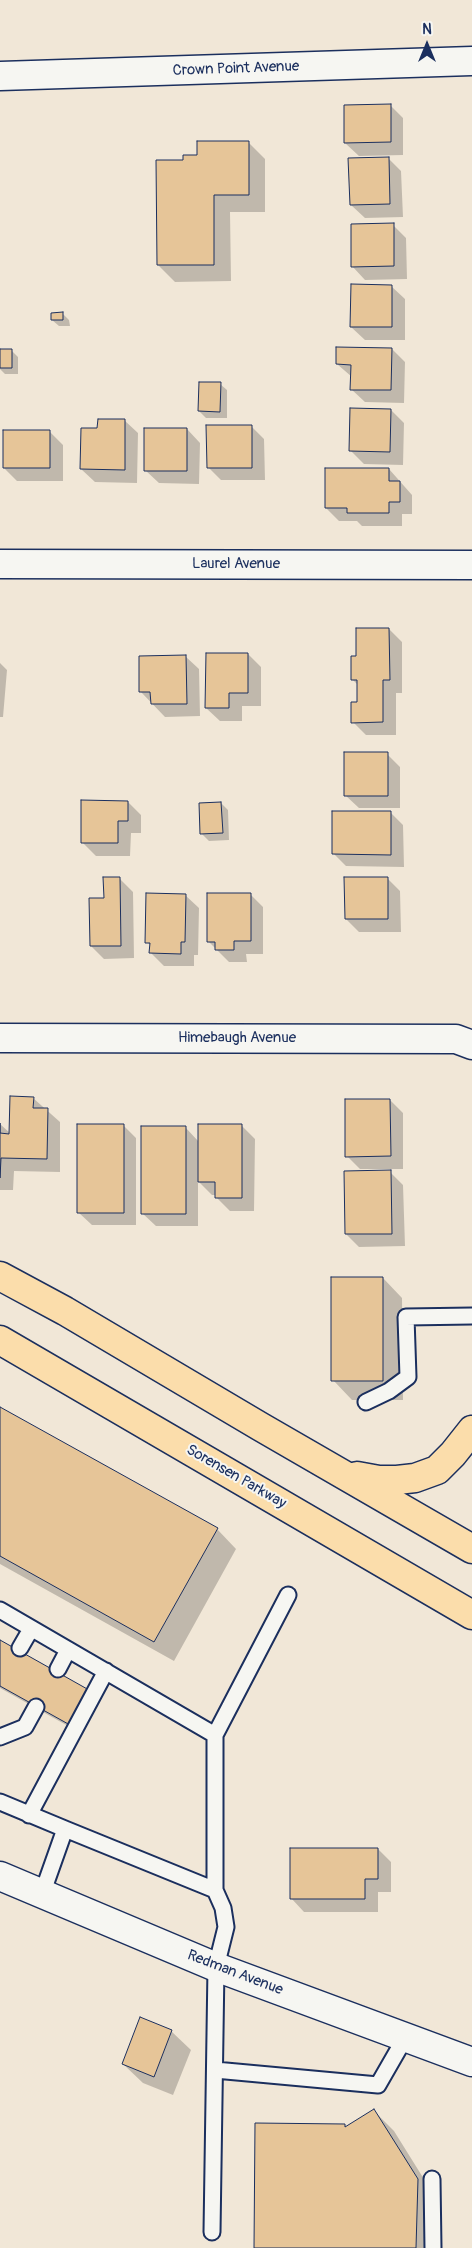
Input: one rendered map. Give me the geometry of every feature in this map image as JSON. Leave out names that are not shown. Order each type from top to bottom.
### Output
[{"type":"main road","points":[[0,1276],[65,1311],[472,1548]]},
{"type":"main road","name":"Sorensen Parkway","points":[[0,1340],[472,1615]]},
{"type":"main road","points":[[341,1473],[379,1480],[416,1478],[437,1470],[453,1454],[472,1430]]},
{"type":"street","name":"Crown Point Avenue","points":[[0,76],[472,61]]},
{"type":"street","name":"Laurel Avenue","points":[[0,564],[472,565]]},
{"type":"street","name":"Himebaugh Avenue","points":[[0,1038],[456,1038],[472,1045]]},
{"type":"street","name":"Redman Avenue","points":[[0,1876],[216,1967],[472,2062]]},
{"type":"lane","points":[[366,1402],[389,1392],[408,1377],[406,1317],[472,1316]]},
{"type":"lane","points":[[212,2232],[216,1967],[226,1927],[223,1908],[214,1890],[214,1735],[288,1595]]},
{"type":"lane","points":[[0,1610],[214,1735]]},
{"type":"lane","points":[[20,1648],[31,1628]]},
{"type":"lane","points":[[58,1669],[68,1650]]},
{"type":"lane","points":[[29,1815],[106,1671]]},
{"type":"lane","points":[[0,1737],[25,1727],[36,1707]]},
{"type":"lane","points":[[0,1802],[214,1890]]},
{"type":"lane","points":[[42,1894],[65,1829]]},
{"type":"lane","points":[[214,2070],[378,2085],[405,2038]]},
{"type":"lane","points":[[432,2179],[433,2248]]},
{"type":"building","points":[[391,104],[391,142],[344,143],[344,105]]},
{"type":"building","points":[[197,141],[249,141],[249,195],[214,195],[214,265],[157,265],[156,160],[183,160],[183,155],[197,155]]},
{"type":"building","points":[[389,157],[390,204],[350,205],[348,158]]},
{"type":"building","points":[[394,223],[394,266],[351,267],[351,224]]},
{"type":"building","points":[[351,284],[392,285],[392,327],[350,327]]},
{"type":"building","points":[[63,312],[63,320],[51,320],[51,313]]},
{"type":"building","points":[[336,347],[392,348],[391,390],[350,390],[351,365],[336,364]]},
{"type":"building","points":[[0,349],[12,349],[12,368],[0,368]]},
{"type":"building","points":[[199,382],[221,382],[220,412],[198,411]]},
{"type":"building","points":[[350,408],[391,409],[390,452],[349,451]]},
{"type":"building","points":[[98,419],[125,419],[125,470],[80,469],[81,428],[97,428]]},
{"type":"building","points":[[206,425],[252,425],[252,468],[207,468]]},
{"type":"building","points":[[144,428],[187,428],[187,471],[144,471]]},
{"type":"building","points":[[3,430],[50,430],[50,468],[3,468]]},
{"type":"building","points":[[325,468],[389,468],[389,481],[400,481],[400,502],[389,502],[389,513],[347,513],[347,508],[325,508]]},
{"type":"building","points":[[356,628],[389,628],[390,680],[383,680],[383,722],[351,723],[351,702],[357,702],[357,680],[351,680],[351,656],[356,656]]},
{"type":"building","points":[[206,653],[248,653],[248,693],[229,693],[229,708],[205,708]]},
{"type":"building","points":[[186,655],[187,704],[151,704],[150,692],[139,692],[139,656]]},
{"type":"building","points":[[344,752],[388,752],[388,796],[344,796]]},
{"type":"building","points":[[81,800],[128,801],[128,821],[118,821],[118,843],[81,843]]},
{"type":"building","points":[[221,802],[223,833],[200,834],[199,803]]},
{"type":"building","points":[[332,811],[391,811],[391,855],[332,854]]},
{"type":"building","points":[[103,877],[120,877],[121,946],[90,946],[89,898],[104,898]]},
{"type":"building","points":[[344,877],[388,877],[388,919],[345,919]]},
{"type":"building","points":[[146,893],[186,894],[185,942],[181,942],[181,954],[149,953],[150,943],[145,943]]},
{"type":"building","points":[[207,893],[251,893],[251,941],[234,941],[234,950],[215,950],[215,942],[207,942]]},
{"type":"building","points":[[10,1096],[34,1097],[33,1108],[48,1108],[47,1159],[1,1158],[0,1178],[0,1133],[9,1134]]},
{"type":"building","points":[[345,1099],[390,1099],[391,1156],[345,1157]]},
{"type":"building","points":[[77,1124],[124,1124],[124,1213],[77,1213]]},
{"type":"building","points":[[198,1124],[242,1124],[242,1198],[215,1198],[215,1182],[198,1182]]},
{"type":"building","points":[[141,1126],[186,1126],[186,1214],[141,1214]]},
{"type":"building","points":[[391,1170],[392,1234],[345,1234],[344,1171]]},
{"type":"building","points":[[331,1277],[383,1277],[383,1381],[331,1381]]},
{"type":"building","points":[[0,1407],[218,1528],[154,1642],[0,1556]]},
{"type":"building","points":[[0,1640],[89,1690],[70,1725],[0,1686]]},
{"type":"building","points":[[290,1848],[378,1848],[378,1879],[365,1879],[365,1899],[290,1899]]},
{"type":"building","points":[[140,2017],[172,2030],[154,2077],[122,2064]]},
{"type":"building","points":[[374,2109],[418,2179],[416,2248],[254,2248],[255,2123],[345,2124],[345,2127]]}]
